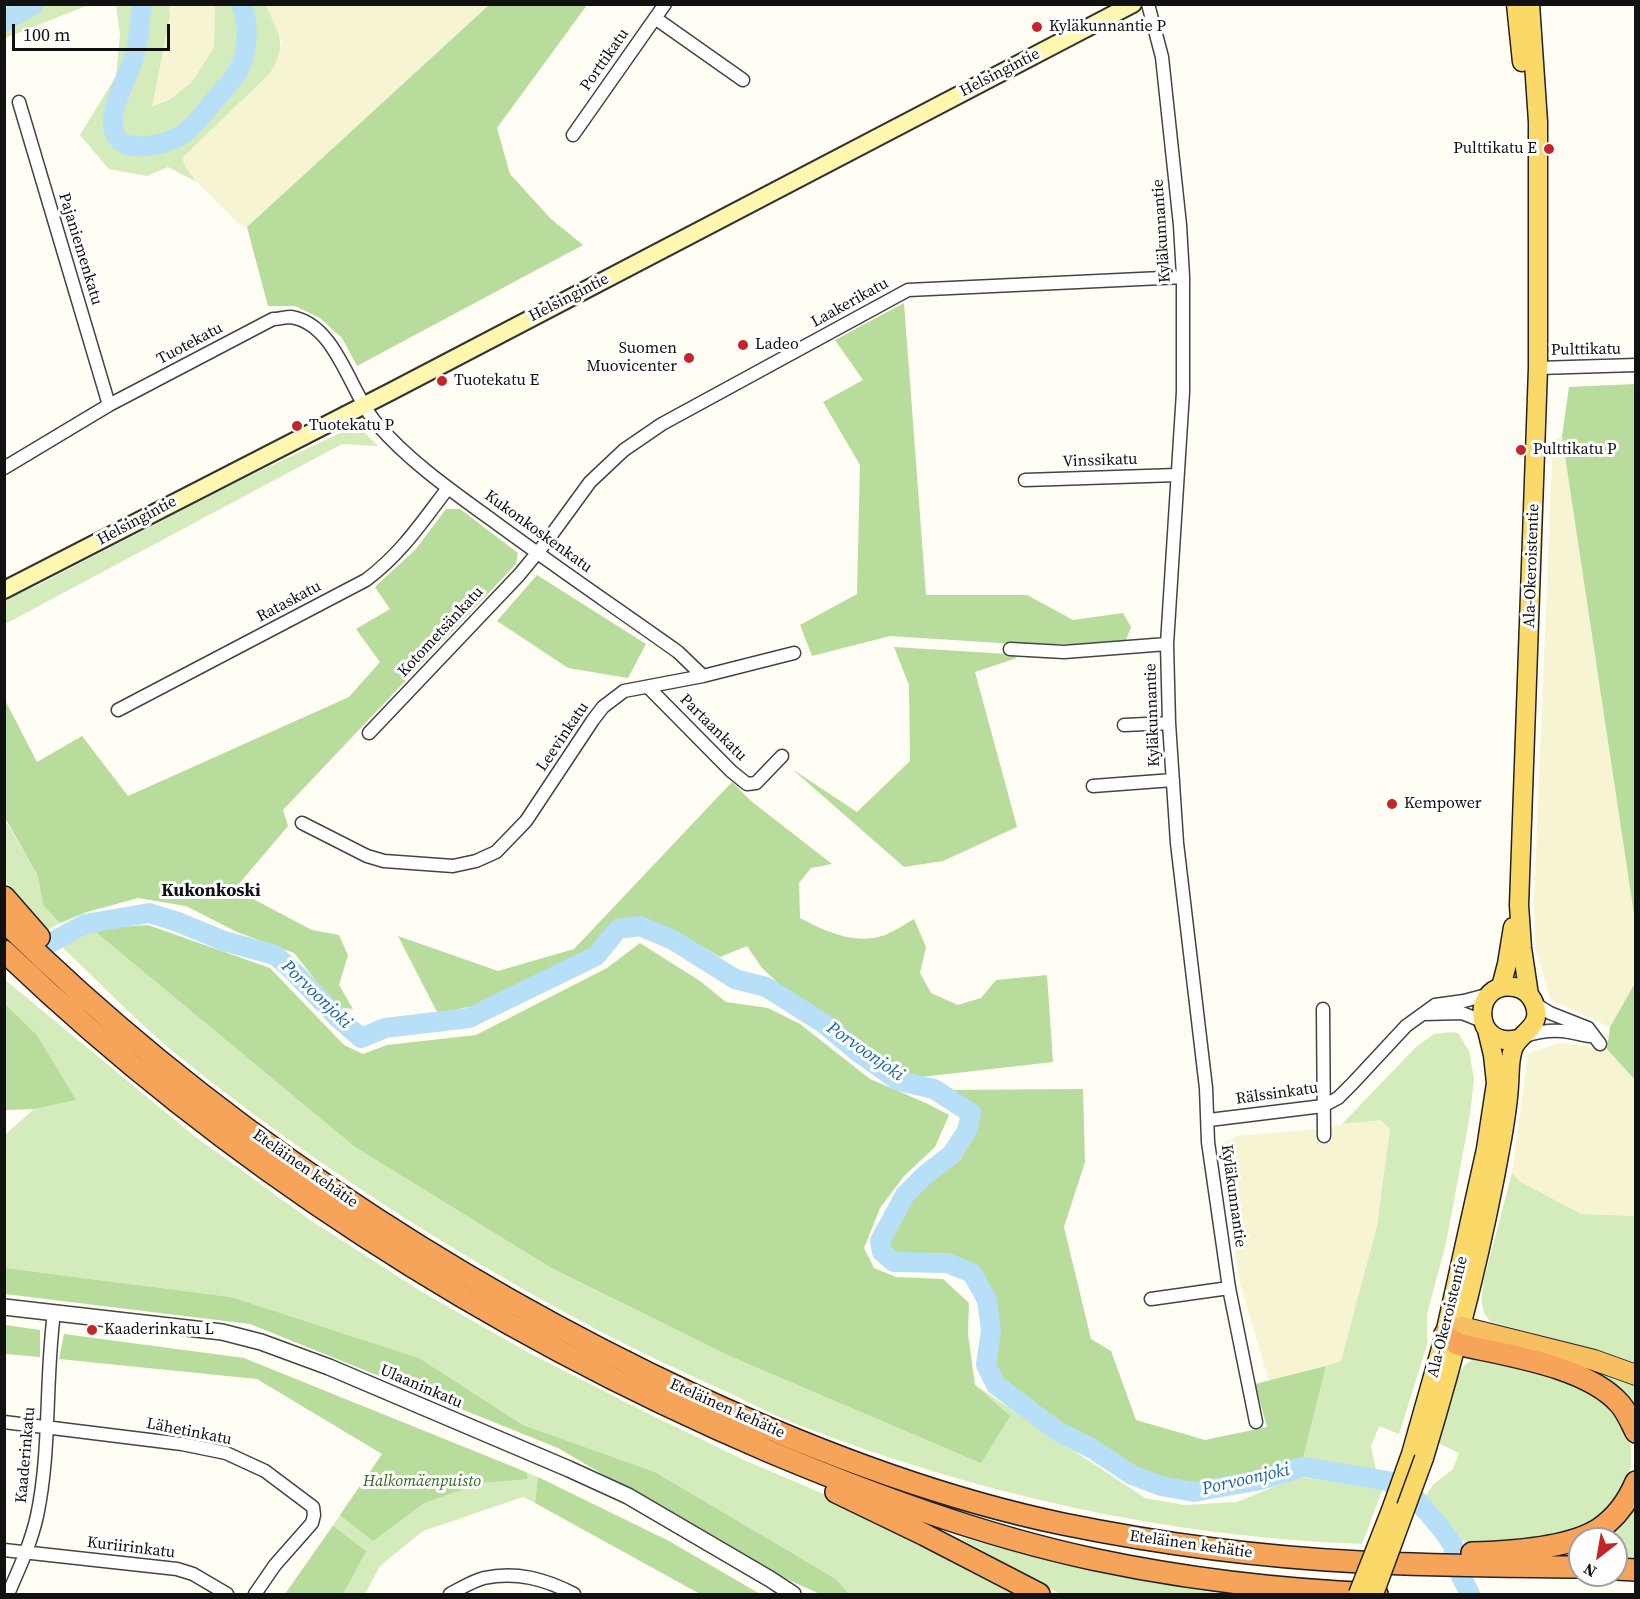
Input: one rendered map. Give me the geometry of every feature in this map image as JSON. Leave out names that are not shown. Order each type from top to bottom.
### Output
[{"type":"highway","name":"Eteläinen kehätie","points":[[4,897],[11,921],[170,1068],[257,1135],[337,1192],[509,1299],[586,1342],[734,1413],[814,1447],[882,1472],[969,1499],[1059,1523],[1137,1538],[1267,1556],[1416,1560],[1488,1559],[1568,1566]]},
{"type":"highway","name":"Eteläinen kehätie","points":[[4,951],[36,988],[245,1153],[328,1212],[475,1305],[565,1355],[713,1427],[860,1488],[960,1524],[1089,1558],[1185,1576],[1325,1592],[1383,1594]]},
{"type":"highway","points":[[4,969],[36,988]]},
{"type":"highway","points":[[1455,1335],[1594,1360],[1635,1375]]},
{"type":"highway","points":[[1455,1335],[1578,1375],[1600,1387],[1620,1403],[1635,1432]]},
{"type":"highway","points":[[565,1355],[666,1409],[925,1535],[1039,1594]]},
{"type":"highway","points":[[1488,1559],[1576,1539],[1598,1530],[1624,1505],[1635,1482]]},
{"type":"main road","name":"Helsingintie","points":[[4,590],[1133,4]]},
{"type":"main road","name":"Ala-Okeroistentie","points":[[1516,4],[1537,226]]},
{"type":"main road","name":"Ala-Okeroistentie","points":[[1530,4],[1538,122],[1538,368],[1519,905],[1522,948],[1531,999]]},
{"type":"main road","name":"Ala-Okeroistentie","points":[[1496,990],[1508,964],[1513,927],[1519,905]]},
{"type":"main road","points":[[1519,988],[1531,999],[1536,1012],[1535,1021],[1522,1037],[1504,1041],[1498,1039],[1485,1026],[1483,1003],[1496,990],[1519,988]]},
{"type":"main road","name":"Ala-Okeroistentie","points":[[1455,1335],[1471,1224],[1494,1105],[1496,1083],[1493,1055],[1485,1026]]},
{"type":"main road","name":"Ala-Okeroistentie","points":[[1374,1594],[1455,1335],[1499,1158],[1507,1115],[1511,1059],[1522,1037]]},
{"type":"main road","name":"Ala-Okeroistentie","points":[[1358,1594],[1417,1456]]},
{"type":"street","name":"Porttikatu","points":[[573,135],[666,4]]},
{"type":"street","name":"Kyläkunnantie","points":[[1148,4],[1161,57],[1180,225],[1183,277],[1183,392],[1167,644],[1173,780],[1182,897],[1209,1120],[1208,1142],[1229,1288],[1257,1422]]},
{"type":"street","points":[[656,18],[743,80]]},
{"type":"street","name":"Pajaniemenkatu","points":[[19,102],[109,405]]},
{"type":"street","name":"Laakerikatu","points":[[537,553],[590,482],[624,450],[662,424],[908,290],[1183,277]]},
{"type":"street","name":"Tuotekatu","points":[[4,468],[109,405],[273,320],[290,317],[307,323],[330,343],[364,405]]},
{"type":"street","name":"Pulttikatu","points":[[1538,368],[1635,365]]},
{"type":"street","name":"Kukonkoskenkatu","points":[[364,405],[375,422],[396,444],[448,488],[678,652],[703,676]]},
{"type":"street","name":"Vinssikatu","points":[[1025,480],[1177,475]]},
{"type":"street","name":"Rataskatu","points":[[118,710],[366,580],[387,564],[406,543],[448,488]]},
{"type":"street","name":"Kotometsänkatu","points":[[369,733],[537,553]]},
{"type":"street","points":[[1010,649],[1064,652],[1167,644]]},
{"type":"street","name":"Leevinkatu","points":[[303,823],[367,856],[384,861],[453,866],[476,861],[496,852],[526,820],[603,707],[624,691],[703,676],[794,653]]},
{"type":"street","name":"Partaankatu","points":[[648,687],[731,771],[747,784],[756,783],[782,756]]},
{"type":"street","points":[[1124,725],[1169,723]]},
{"type":"street","points":[[1093,786],[1173,780]]},
{"type":"street","name":"Rälssinkatu","points":[[1209,1120],[1323,1106],[1338,1098],[1406,1026],[1435,1005],[1464,1001],[1496,990]]},
{"type":"street","points":[[1522,1037],[1554,1030],[1571,1032],[1596,1040],[1588,1028],[1550,1013],[1531,999]]},
{"type":"street","points":[[1323,1009],[1324,1136]]},
{"type":"street","points":[[1423,1014],[1462,1013],[1485,1026]]},
{"type":"street","points":[[1151,1299],[1229,1288]]},
{"type":"street","name":"Ulaaninkatu","points":[[4,1307],[222,1332],[271,1345],[628,1496],[793,1594]]},
{"type":"street","name":"Kaaderinkatu","points":[[8,1594],[26,1552],[36,1518],[41,1489],[54,1313]]},
{"type":"street","name":"Lähetinkatu","points":[[4,1422],[182,1444],[226,1453],[265,1471],[313,1507],[314,1515],[312,1522],[275,1565],[255,1594]]},
{"type":"street","name":"Kuriirinkatu","points":[[4,1550],[177,1569],[193,1574],[227,1594]]},
{"type":"street","points":[[450,1594],[482,1578],[520,1575],[541,1580],[574,1594]]},
{"type":"shaded area","points":[[169,5],[215,5],[214,46],[192,82],[169,100],[152,107],[170,16]]},
{"type":"shaded area","points":[[266,5],[489,5],[247,227],[239,224],[197,182],[186,168],[182,158],[282,43]]},
{"type":"shaded area","points":[[1562,436],[1635,921],[1635,983],[1610,1027],[1551,1000],[1535,946],[1534,901],[1553,439]]},
{"type":"shaded area","points":[[1559,1043],[1607,1049],[1635,1080],[1635,1216],[1581,1214],[1521,1182],[1512,1173],[1528,1054]]},
{"type":"shaded area","points":[[1381,1119],[1390,1129],[1377,1226],[1341,1362],[1269,1381],[1240,1283],[1221,1158],[1225,1142],[1237,1136],[1317,1129],[1319,1142],[1332,1143],[1331,1126]]},
{"type":"green space","points":[[5,4],[89,4],[89,5],[5,38]]},
{"type":"green space","points":[[116,5],[169,5],[170,16],[152,107],[169,100],[192,82],[214,47],[215,5],[266,5],[278,31],[279,54],[270,73],[182,158],[186,168],[197,182],[168,167],[147,176],[109,169],[80,135],[116,76],[120,34]]},
{"type":"green space","points":[[489,5],[587,5],[497,128],[510,174],[551,219],[583,245],[357,366],[342,338],[320,318],[295,306],[268,306],[247,227]]},
{"type":"green space","points":[[904,303],[926,595],[1027,595],[1073,620],[1123,613],[1131,627],[1126,640],[1075,644],[1015,644],[890,636],[812,656],[800,625],[857,594],[860,465],[823,402],[863,380],[835,340]]},
{"type":"green space","points":[[1636,384],[1635,921],[1562,436],[1569,387]]},
{"type":"green space","points":[[361,429],[378,446],[342,444],[5,624],[5,600],[241,480],[340,433]]},
{"type":"green space","points":[[446,509],[460,509],[518,553],[516,564],[283,810],[288,826],[238,885],[255,900],[312,930],[339,935],[348,955],[339,985],[353,1009],[337,1007],[294,953],[237,932],[186,906],[138,898],[87,912],[60,923],[43,905],[38,876],[5,818],[5,700],[37,762],[82,736],[128,796],[349,697],[380,662],[356,629],[390,609],[375,587],[416,549]]},
{"type":"green space","points":[[537,575],[646,644],[628,678],[568,668],[497,621]]},
{"type":"green space","points":[[894,647],[1008,654],[1017,658],[975,672],[1017,827],[943,861],[904,867],[792,769],[857,812],[910,761],[909,685]]},
{"type":"green space","points":[[732,782],[751,801],[832,864],[811,868],[799,883],[800,918],[841,936],[863,939],[885,935],[914,919],[926,947],[920,973],[931,993],[958,1005],[981,998],[996,980],[1047,975],[1053,1062],[912,1078],[781,986],[762,968],[747,946],[720,957],[679,933],[642,917],[614,922],[596,946],[543,976],[486,1003],[438,1014],[398,936],[498,971],[574,949]]},
{"type":"green space","points":[[4,818],[38,876],[43,905],[60,923],[46,931],[5,880]]},
{"type":"green space","points":[[148,925],[270,968],[344,1045],[363,1054],[387,1045],[476,1035],[607,968],[640,943],[700,981],[726,1002],[768,1008],[800,1024],[870,1079],[949,1115],[935,1147],[904,1176],[880,1208],[864,1248],[874,1268],[896,1277],[943,1279],[969,1303],[968,1334],[975,1385],[1010,1416],[981,1463],[730,1356],[548,1266],[355,1147],[92,929]]},
{"type":"green space","points":[[92,929],[355,1147],[548,1266],[975,1385],[1145,1498],[1184,1505],[1237,1502],[1298,1477],[1383,1488],[1362,1544],[1290,1540],[1217,1532],[1074,1508],[1003,1491],[864,1449],[796,1424],[662,1362],[590,1326],[435,1237],[334,1171],[237,1102],[156,1037],[60,945]]},
{"type":"green space","points":[[4,979],[193,1135],[310,1220],[422,1292],[529,1353],[647,1413],[744,1460],[833,1498],[1025,1594],[849,1594],[836,1579],[655,1472],[523,1425],[419,1358],[231,1297],[5,1268],[5,1135],[34,1109],[75,1100],[37,1035],[5,1004]]},
{"type":"green space","points":[[1635,983],[1635,1080],[1607,1049],[1610,1027]]},
{"type":"green space","points":[[5,1004],[37,1035],[76,1100],[34,1109],[5,1110]]},
{"type":"green space","points":[[1458,1033],[1469,1051],[1474,1079],[1470,1115],[1446,1243],[1427,1314],[1427,1345],[1399,1434],[1379,1426],[1371,1446],[1376,1470],[1302,1462],[1326,1366],[1341,1361],[1377,1226],[1390,1129],[1381,1120],[1342,1124],[1416,1047],[1434,1034]]},
{"type":"green space","points":[[1083,1089],[1085,1162],[1064,1227],[1091,1339],[1111,1351],[1136,1420],[1205,1440],[1267,1427],[1255,1384],[1326,1366],[1302,1462],[1257,1474],[1188,1485],[1134,1468],[1094,1443],[1060,1427],[1002,1381],[994,1362],[997,1331],[992,1300],[979,1271],[946,1256],[895,1255],[890,1248],[889,1242],[913,1197],[928,1181],[960,1160],[976,1131],[980,1115],[973,1107],[942,1090]]},
{"type":"green space","points":[[1512,1173],[1521,1182],[1581,1214],[1635,1216],[1635,1363],[1582,1346],[1491,1322],[1487,1317],[1482,1304],[1483,1283]]},
{"type":"green space","points":[[5,1268],[231,1297],[419,1358],[523,1425],[655,1472],[836,1579],[849,1594],[820,1594],[764,1569],[558,1448],[250,1324],[5,1294]]},
{"type":"green space","points":[[5,1325],[40,1330],[40,1357],[5,1354]]},
{"type":"green space","points":[[64,1334],[244,1358],[526,1472],[528,1479],[481,1483],[424,1503],[373,1541],[340,1515],[382,1454],[257,1379],[59,1359]]},
{"type":"green space","points":[[1500,1342],[1610,1372],[1635,1383],[1635,1416]]},
{"type":"green space","points":[[1475,1359],[1490,1360],[1556,1374],[1591,1390],[1613,1409],[1627,1432],[1631,1446],[1631,1461],[1624,1491],[1616,1506],[1605,1518],[1590,1527],[1568,1527],[1568,1533],[1549,1537],[1470,1544],[1459,1539],[1425,1497],[1433,1485],[1453,1469],[1459,1453],[1438,1443],[1458,1373],[1467,1363]]},
{"type":"green space","name":"Halkomäenpuisto","points":[[402,1422],[538,1477],[535,1503],[523,1497],[423,1531],[380,1566],[365,1594],[285,1594],[382,1455]]},
{"type":"green space","points":[[538,1477],[669,1541],[760,1594],[700,1594],[535,1503]]},
{"type":"green space","points":[[1635,1496],[1635,1558],[1628,1558],[1628,1527],[1605,1527]]},
{"type":"green space","points":[[333,1526],[366,1551],[343,1594],[285,1594]]},
{"type":"green space","points":[[956,1536],[1085,1570],[1222,1594],[1060,1594]]},
{"type":"waterway","name":"Porvoonjoki","points":[[4,22],[34,4]]},
{"type":"waterway","name":"Porvoonjoki","points":[[142,4],[137,48],[113,116],[115,135],[121,142],[140,146],[151,146],[180,136],[196,123],[235,76],[244,56],[247,38],[246,20],[241,4]]},
{"type":"waterway","name":"Porvoonjoki","points":[[21,957],[85,924],[149,913],[224,941],[275,955],[361,1038],[385,1028],[469,1018],[596,956],[618,929],[640,926],[673,940],[735,979],[766,987],[823,1023],[858,1052],[899,1081],[934,1089],[971,1113],[967,1131],[951,1155],[925,1175],[905,1195],[880,1241],[882,1252],[894,1262],[947,1263],[972,1273],[987,1300],[991,1331],[986,1365],[996,1385],[1057,1431],[1091,1448],[1132,1475],[1161,1486],[1194,1492],[1261,1480],[1303,1467],[1388,1481],[1415,1498],[1440,1527],[1453,1545],[1455,1564],[1470,1594]]},
{"type":"place","name":"Kyläkunnantie P","points":[[1037,27]]},
{"type":"place","name":"Pulttikatu E","points":[[1549,149]]},
{"type":"place","name":"Ladeo","points":[[743,345]]},
{"type":"place","name":"Suomen Muovicenter","points":[[689,358]]},
{"type":"place","name":"Tuotekatu E","points":[[442,381]]},
{"type":"place","name":"Tuotekatu P","points":[[297,426]]},
{"type":"place","name":"Pulttikatu P","points":[[1521,450]]},
{"type":"place","name":"Kempower","points":[[1392,804]]},
{"type":"place","name":"Kaaderinkatu L","points":[[92,1330]]},
{"type":"district","name":"Kukonkoski","points":[[211,891]]}]
